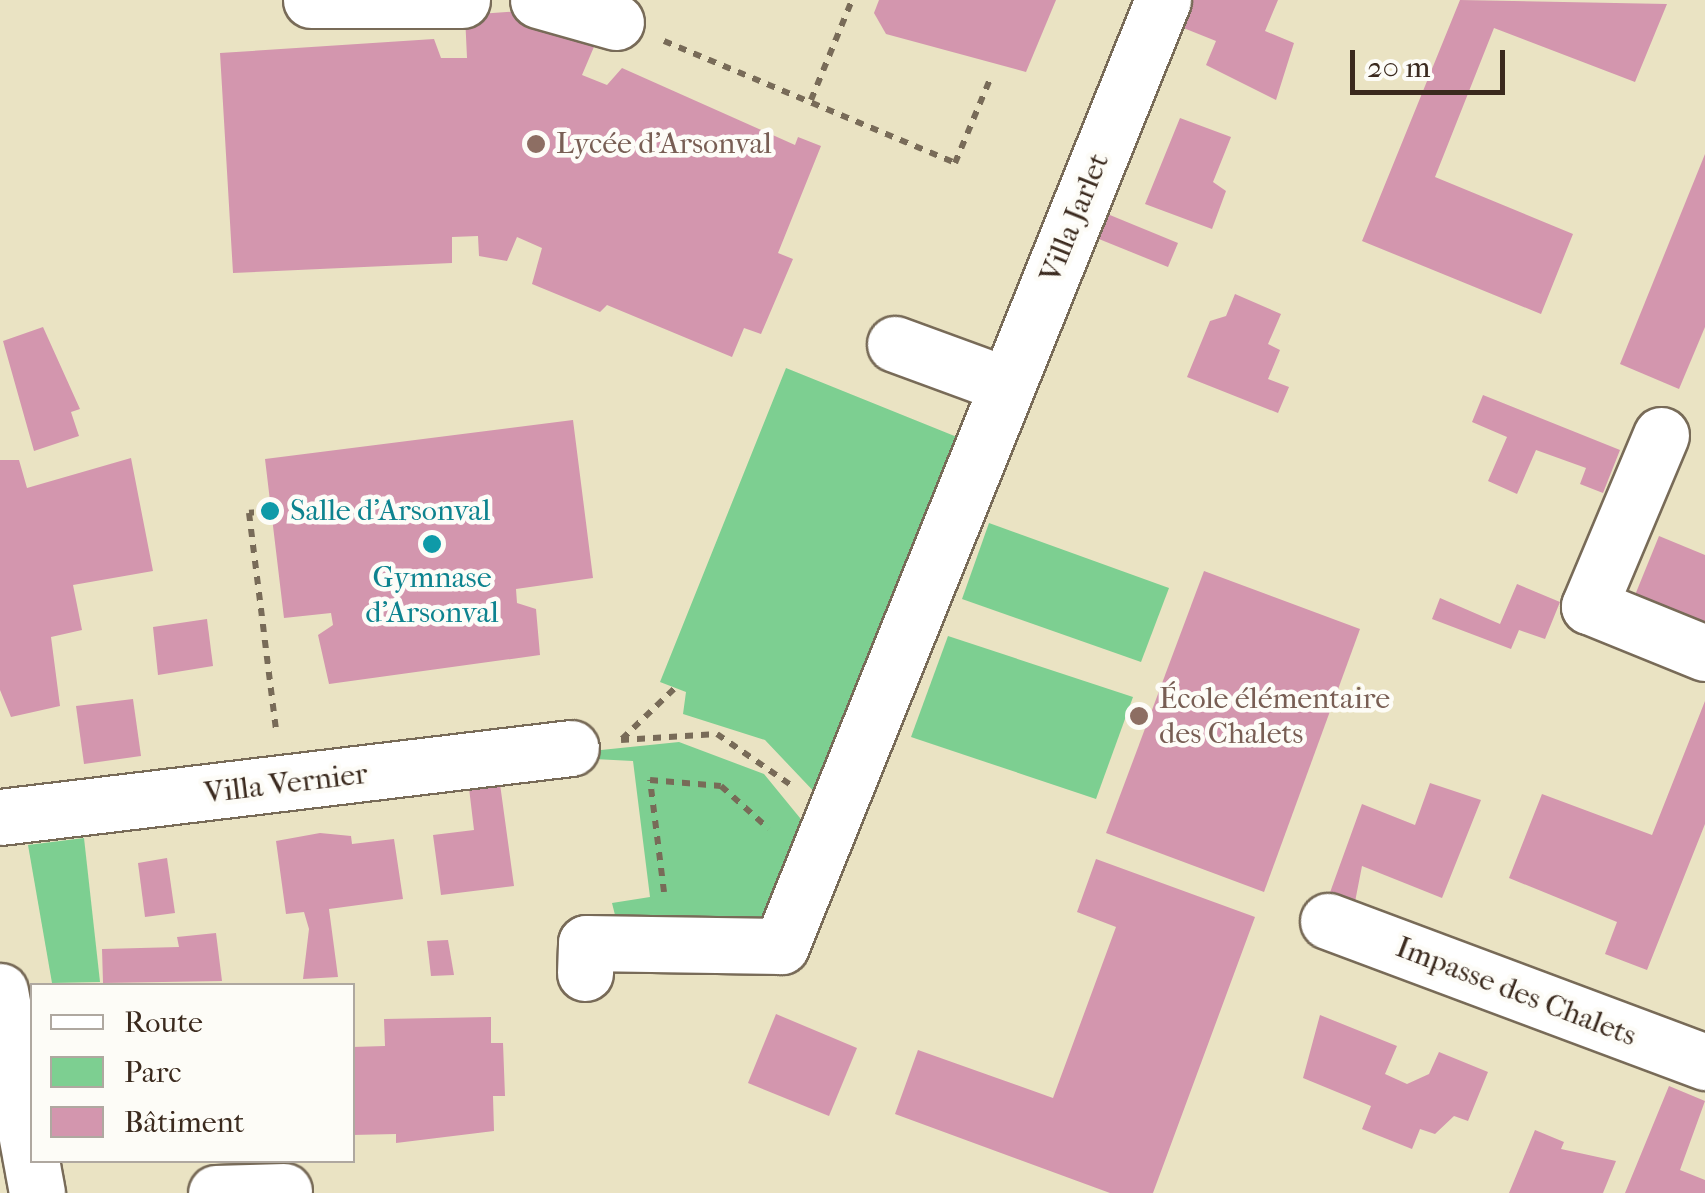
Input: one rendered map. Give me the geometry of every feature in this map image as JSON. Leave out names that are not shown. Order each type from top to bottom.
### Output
[{"type":"street","points":[[311,0],[462,0]]},
{"type":"street","points":[[538,0],[616,26]]},
{"type":"street","name":"Villa Jarlet","points":[[586,958],[780,946],[1163,0]]},
{"type":"street","points":[[896,344],[1007,385]]},
{"type":"street","points":[[1661,435],[1589,606],[1705,653]]},
{"type":"street","name":"Villa Vernier","points":[[0,817],[283,786],[596,744]]},
{"type":"street","name":"Impasse des Chalets","points":[[1328,921],[1705,1062]]},
{"type":"street","points":[[0,991],[30,1150]]},
{"type":"street","points":[[32,1163],[38,1193]]},
{"type":"street","points":[[216,1193],[284,1192]]},
{"type":"path","points":[[810,100],[852,0]]},
{"type":"path","points":[[616,26],[810,100],[955,163],[991,77]]},
{"type":"path","points":[[270,510],[249,513],[283,786]]},
{"type":"path","points":[[596,744],[675,688]]},
{"type":"path","points":[[596,744],[701,732],[736,741],[782,774],[828,830]]},
{"type":"path","points":[[672,896],[661,886],[650,780],[720,786],[764,823],[774,847]]},
{"type":"green space","points":[[786,368],[957,437],[832,746],[820,798],[765,740],[683,714],[686,692],[660,682]]},
{"type":"green space","points":[[989,523],[1169,588],[1141,662],[962,599]]},
{"type":"green space","points":[[948,636],[1133,697],[1096,799],[911,737]]},
{"type":"green space","points":[[679,742],[764,774],[800,818],[805,830],[778,918],[615,915],[612,903],[650,897],[633,761],[594,759],[601,750]]},
{"type":"green space","points":[[84,838],[100,982],[52,983],[28,845]]},
{"type":"building","points":[[879,0],[1056,0],[1026,72],[886,34],[874,13]]},
{"type":"building","points":[[1191,0],[1278,0],[1265,31],[1294,43],[1276,100],[1206,65],[1216,41],[1181,27]]},
{"type":"building","points":[[1460,0],[1667,4],[1635,82],[1494,28],[1435,177],[1573,234],[1541,314],[1362,241]]},
{"type":"building","points":[[536,10],[599,35],[582,75],[607,85],[622,68],[795,145],[798,137],[821,146],[778,253],[793,259],[761,334],[744,328],[732,357],[607,305],[600,312],[532,284],[542,248],[517,237],[507,261],[479,256],[478,236],[452,237],[452,263],[233,273],[220,53],[434,39],[441,58],[467,58],[465,15]]},
{"type":"building","points":[[1180,118],[1231,137],[1213,182],[1226,191],[1212,229],[1145,204]]},
{"type":"building","points":[[1705,154],[1705,327],[1679,389],[1620,364]]},
{"type":"building","points":[[1105,213],[1178,243],[1168,267],[1094,237]]},
{"type":"building","points":[[1235,294],[1281,314],[1268,344],[1280,350],[1268,379],[1289,387],[1278,413],[1187,377],[1210,321],[1226,316]]},
{"type":"building","points":[[43,327],[80,409],[71,412],[79,436],[34,451],[3,341]]},
{"type":"building","points":[[1483,395],[1620,450],[1603,493],[1580,484],[1586,468],[1536,450],[1517,494],[1488,481],[1507,437],[1472,422]]},
{"type":"building","name":"Gymnase d'Arsonval","points":[[573,420],[593,578],[516,589],[517,603],[536,609],[540,655],[329,684],[318,635],[333,625],[331,613],[284,618],[265,459]]},
{"type":"building","points":[[131,458],[153,571],[73,585],[82,630],[51,637],[60,706],[11,717],[0,690],[0,460],[19,460],[27,488]]},
{"type":"building","points":[[1659,536],[1705,555],[1705,629],[1633,600]]},
{"type":"building","points":[[1204,571],[1360,629],[1264,892],[1106,833]]},
{"type":"building","points":[[1517,584],[1560,602],[1545,639],[1519,630],[1511,649],[1432,619],[1440,598],[1500,624]]},
{"type":"building","points":[[207,619],[213,666],[158,675],[153,627]]},
{"type":"building","points":[[133,699],[141,756],[84,764],[76,706]]},
{"type":"building","points":[[1705,701],[1705,824],[1647,970],[1605,954],[1617,922],[1509,878],[1542,794],[1652,835]]},
{"type":"building","points":[[1430,783],[1481,800],[1442,898],[1362,866],[1354,907],[1328,898],[1362,804],[1415,825]]},
{"type":"building","points":[[500,784],[514,886],[441,895],[433,835],[474,830],[469,788]]},
{"type":"building","points":[[320,833],[351,836],[352,844],[394,839],[403,899],[329,909],[338,977],[303,979],[309,929],[304,912],[286,914],[276,841]]},
{"type":"building","points":[[167,858],[175,913],[145,917],[138,863]]},
{"type":"building","points":[[1096,859],[1255,917],[1153,1193],[1110,1193],[895,1114],[918,1050],[1053,1098],[1116,927],[1077,912]]},
{"type":"building","points":[[216,933],[222,981],[103,983],[102,949],[179,947],[177,937]]},
{"type":"building","points":[[448,940],[454,975],[431,976],[427,941]]},
{"type":"building","points":[[776,1014],[857,1048],[829,1116],[748,1083]]},
{"type":"building","points":[[1320,1015],[1397,1046],[1385,1074],[1407,1084],[1429,1074],[1439,1052],[1488,1072],[1468,1121],[1454,1116],[1435,1134],[1420,1129],[1412,1149],[1362,1129],[1371,1106],[1303,1078]]},
{"type":"building","points":[[491,1017],[491,1043],[503,1043],[505,1096],[493,1096],[494,1131],[396,1143],[396,1134],[355,1135],[355,1047],[385,1046],[384,1019]]},
{"type":"building","points":[[1669,1086],[1705,1101],[1680,1170],[1705,1180],[1705,1193],[1625,1193]]},
{"type":"building","points":[[1535,1130],[1564,1142],[1561,1149],[1616,1161],[1603,1193],[1509,1193]]},
{"type":"place","name":"Lycée d'Arsonval","points":[[536,144]]},
{"type":"place","name":"Salle d'Arsonval","points":[[270,511]]},
{"type":"place","name":"Gymnase d'Arsonval","points":[[432,544]]},
{"type":"place","name":"École élémentaire des Chalets","points":[[1139,716]]}]
